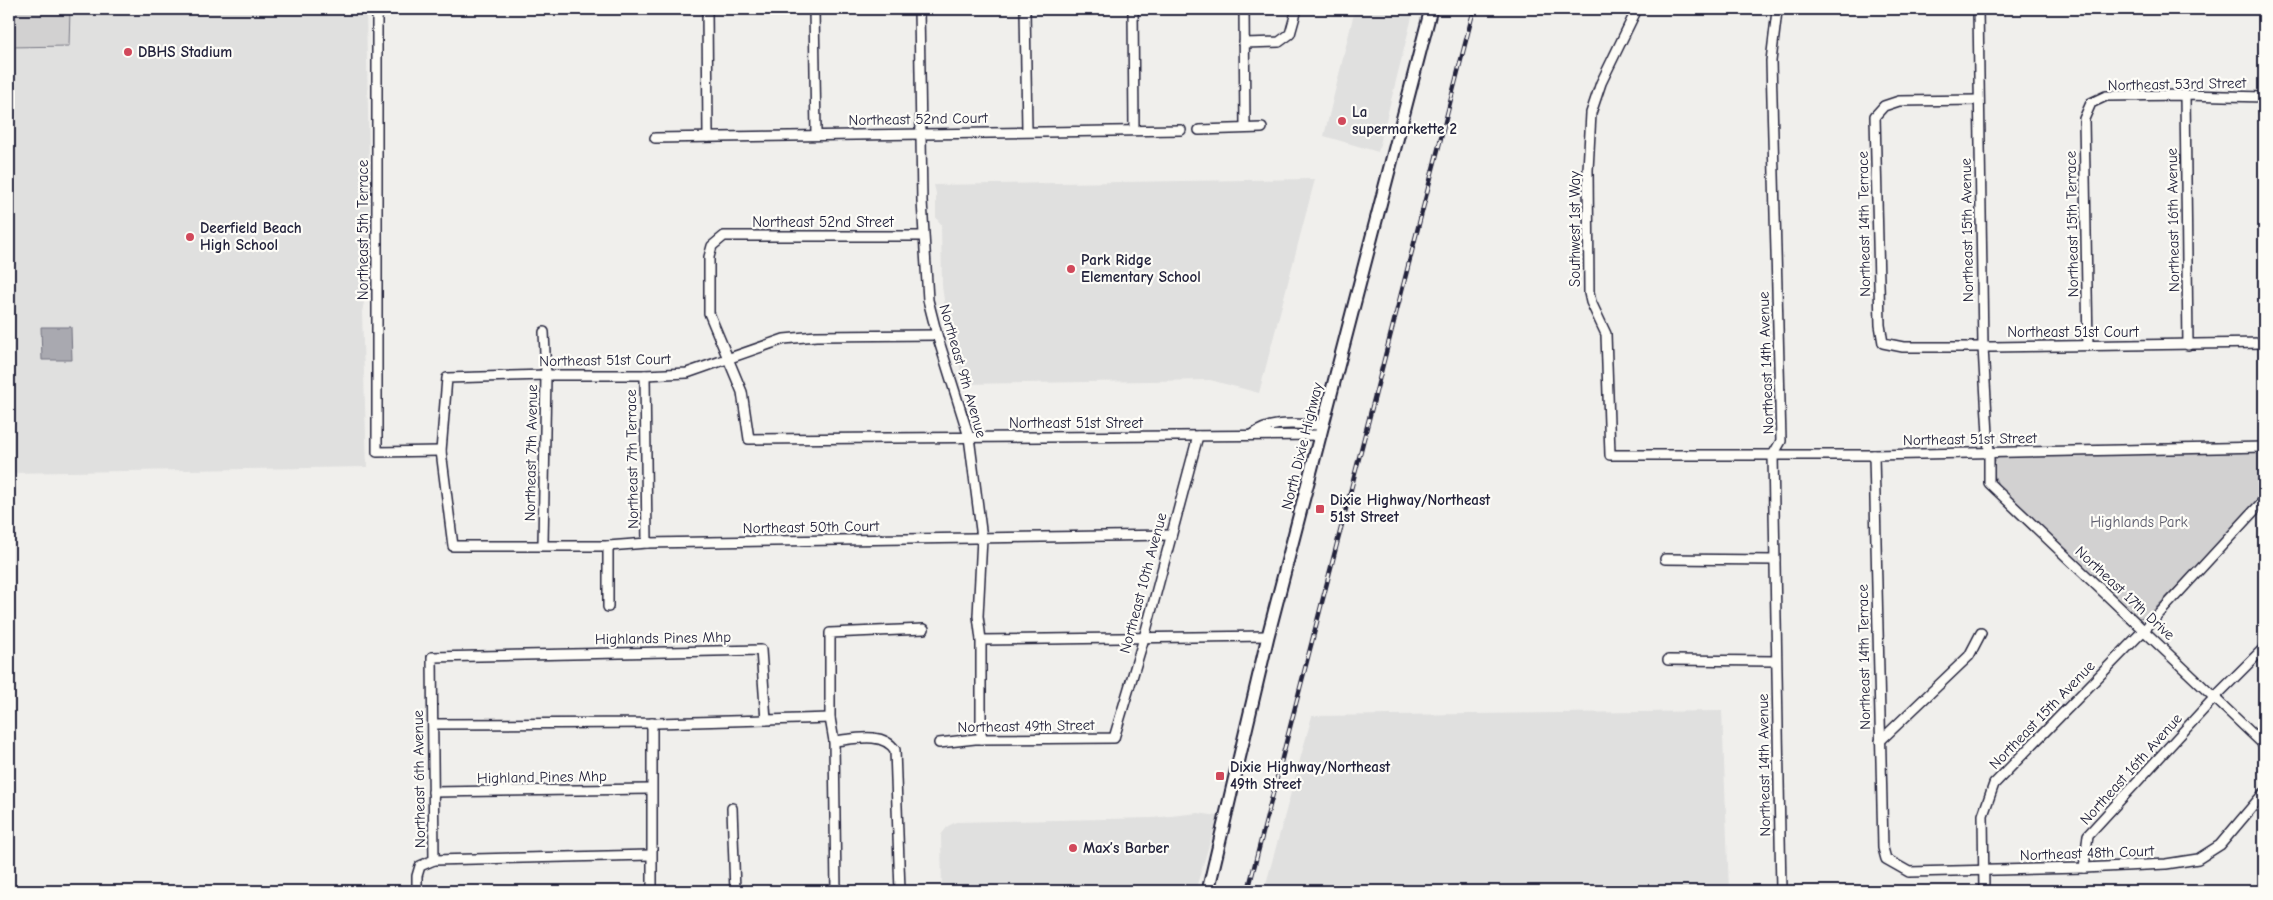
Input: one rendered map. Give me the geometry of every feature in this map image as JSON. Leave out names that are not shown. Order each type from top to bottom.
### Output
[{"type":"main road","name":"North Dixie Highway","points":[[1208,891],[1268,636],[1431,9]]},
{"type":"street","name":"Northeast 5th Terrace","points":[[377,9],[377,452],[441,450]]},
{"type":"street","points":[[707,9],[708,137]]},
{"type":"street","points":[[814,9],[816,134]]},
{"type":"street","name":"Northeast 9th Avenue","points":[[919,9],[923,236],[928,300],[936,335],[969,437],[982,538],[978,616],[982,640],[981,740]]},
{"type":"street","points":[[1025,9],[1027,131]]},
{"type":"street","points":[[1133,9],[1134,129]]},
{"type":"street","points":[[1244,9],[1245,128]]},
{"type":"street","points":[[1244,43],[1279,42],[1290,34],[1297,9]]},
{"type":"street","name":"Southwest 1st Way","points":[[1610,455],[1606,334],[1588,293],[1589,132],[1594,99],[1637,9]]},
{"type":"street","name":"Northeast 15th Avenue","points":[[1978,9],[1983,347],[1989,452]]},
{"type":"street","name":"Northeast 14th Avenue","points":[[1780,10],[1771,61],[1782,441],[1773,455],[1780,891]]},
{"type":"street","name":"Northeast 16th Avenue","points":[[2185,95],[2188,345]]},
{"type":"street","name":"Northeast 53rd Street","points":[[2091,103],[2106,96],[2264,97]]},
{"type":"street","name":"Northeast 14th Terrace","points":[[1883,343],[1880,326],[1875,116],[1884,106],[1900,101],[1979,100]]},
{"type":"street","name":"Northeast 15th Terrace","points":[[2088,346],[2084,119],[2091,103]]},
{"type":"street","points":[[1199,130],[1262,128]]},
{"type":"street","name":"Northeast 52nd Court","points":[[655,138],[1134,129],[1181,130]]},
{"type":"street","name":"Northeast 52nd Street","points":[[727,359],[710,313],[709,257],[712,246],[724,236],[923,236]]},
{"type":"street","name":"Northeast 7th Avenue","points":[[542,545],[546,375],[544,332]]},
{"type":"street","name":"Northeast 51st Court","points":[[441,450],[447,378],[687,373],[784,339],[816,336],[936,335]]},
{"type":"street","name":"Northeast 51st Court","points":[[1883,343],[1903,347],[1983,347],[2264,343]]},
{"type":"street","name":"Northeast 51st Street","points":[[727,359],[742,392],[750,439],[1252,435],[1262,428],[1277,424],[1322,430]]},
{"type":"street","name":"Northeast 7th Terrace","points":[[645,375],[647,543]]},
{"type":"street","name":"Northeast 10th Avenue","points":[[1114,738],[1144,638],[1198,436]]},
{"type":"street","name":"Northeast 51st Street","points":[[1610,455],[1874,455],[2264,447]]},
{"type":"street","name":"Northeast 50th Court","points":[[441,450],[453,546],[608,546],[647,543],[1170,536]]},
{"type":"street","name":"Northeast 17th Drive","points":[[1989,452],[1989,483],[2264,745]]},
{"type":"street","name":"Northeast 14th Terrace","points":[[1874,455],[1883,848],[1886,859]]},
{"type":"street","points":[[2144,630],[2264,500]]},
{"type":"street","points":[[608,546],[608,607]]},
{"type":"street","points":[[1665,559],[1775,560]]},
{"type":"street","points":[[836,891],[834,741],[830,718],[830,633],[924,629]]},
{"type":"street","name":"Northeast 15th Avenue","points":[[1984,891],[1983,815],[1994,784],[2144,630]]},
{"type":"street","points":[[1880,741],[1969,656],[1981,633]]},
{"type":"street","points":[[982,640],[1268,636]]},
{"type":"street","name":"Northeast 16th Avenue","points":[[2084,868],[2088,835],[2215,697],[2264,648]]},
{"type":"street","name":"Highlands Pines Mhp","points":[[432,657],[761,650],[766,720]]},
{"type":"street","name":"Northeast 6th Avenue","points":[[417,891],[417,876],[420,866],[434,860],[432,657]]},
{"type":"street","points":[[1668,660],[1775,661]]},
{"type":"street","points":[[433,724],[652,723],[830,718]]},
{"type":"street","points":[[652,723],[650,855],[652,891]]},
{"type":"street","name":"Northeast 49th Street","points":[[939,743],[981,740],[1114,738]]},
{"type":"street","points":[[834,741],[882,739],[891,743],[896,750],[900,891]]},
{"type":"street","name":"Highland Pines Mhp","points":[[433,792],[651,789]]},
{"type":"street","name":"Northeast 48th Court","points":[[1886,859],[1909,872],[1984,872],[2084,868],[2166,864],[2198,859],[2220,845],[2264,793]]},
{"type":"street","points":[[732,808],[735,891]]},
{"type":"street","points":[[434,860],[650,855]]},
{"type":"shaded area","name":"Deerfield Beach High School","points":[[9,9],[366,9],[371,267],[362,312],[367,467],[9,473]]},
{"type":"shaded area","points":[[1355,9],[1414,9],[1378,152],[1324,136]]},
{"type":"shaded area","points":[[1315,179],[1259,393],[1210,380],[964,384],[945,307],[942,286],[941,224],[936,218],[936,193],[934,185]]},
{"type":"shaded area","points":[[41,327],[71,327],[72,360],[42,360]]},
{"type":"shaded area","points":[[1722,711],[1729,891],[1264,891],[1312,716]]},
{"type":"shaded area","points":[[1198,813],[1218,816],[1195,891],[942,891],[941,835],[948,826],[956,822],[1153,818]]},
{"type":"green space","points":[[9,9],[70,9],[69,46],[9,47]]},
{"type":"green space","name":"Highlands Park","points":[[2264,448],[2264,496],[2147,617],[2137,618],[1998,485],[1993,472],[1993,462],[2002,455]]},
{"type":"railway","points":[[1248,891],[1474,9]]},
{"type":"place","name":"DBHS Stadium","points":[[128,52]]},
{"type":"place","name":"La supermarkette 2","points":[[1342,121]]},
{"type":"place","name":"Deerfield Beach High School","points":[[190,237]]},
{"type":"place","name":"Park Ridge Elementary School","points":[[1071,269]]},
{"type":"place","name":"Dixie Highway/Northeast 51st Street","points":[[1320,509]]},
{"type":"place","name":"Dixie Highway/Northeast 49th Street","points":[[1220,776]]},
{"type":"place","name":"Max’s Barber","points":[[1073,848]]}]
